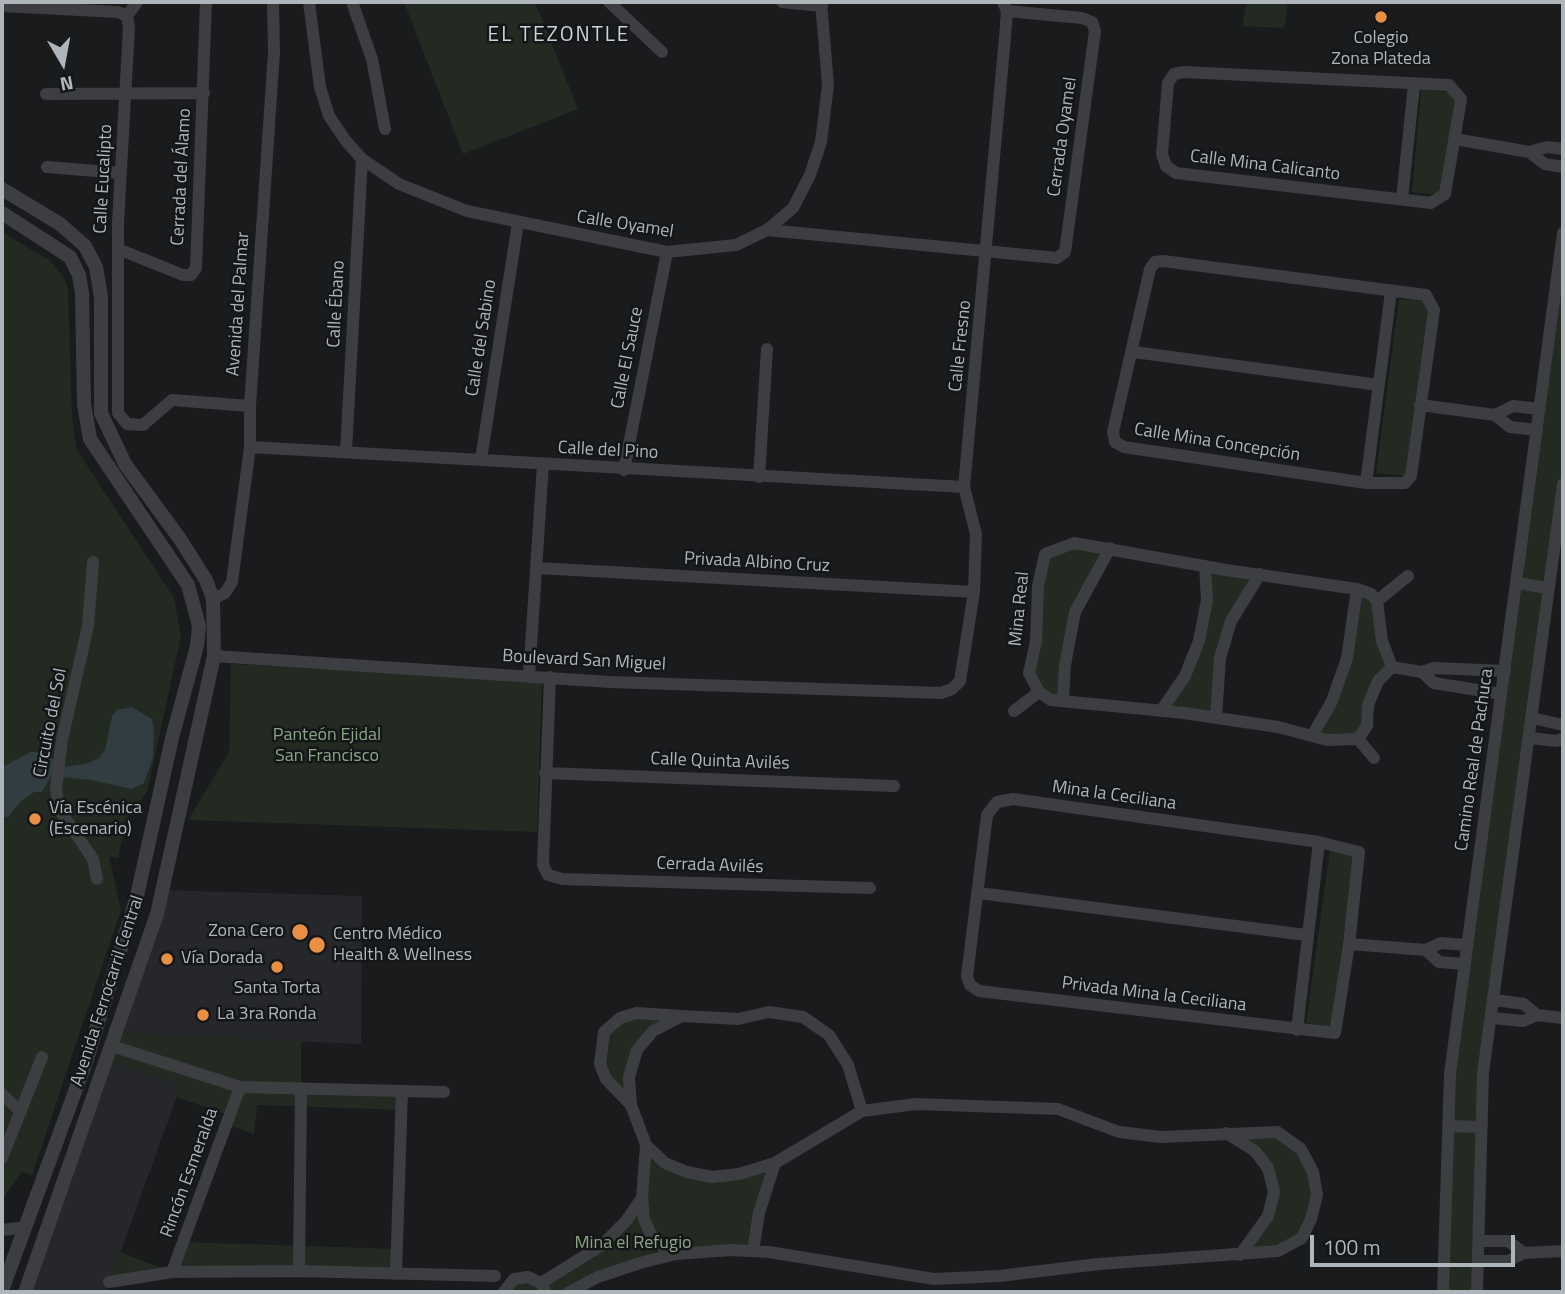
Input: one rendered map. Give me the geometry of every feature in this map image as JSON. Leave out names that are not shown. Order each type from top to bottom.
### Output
[{"type":"street","points":[[2,6],[118,12],[127,16],[137,2]]},
{"type":"street","name":"Cerrada del Álamo","points":[[118,249],[183,275],[191,275],[196,268],[206,2]]},
{"type":"street","name":"Avenida del Palmar","points":[[213,599],[225,593],[232,582],[250,447],[250,405],[274,52],[273,2]]},
{"type":"street","name":"Calle Oyamel","points":[[309,2],[320,87],[329,116],[362,159],[399,184],[434,199],[518,223],[667,252],[736,245],[767,230],[793,208],[810,175],[821,142],[828,85],[822,4]]},
{"type":"street","points":[[352,2],[372,59],[385,129]]},
{"type":"street","points":[[609,2],[662,52]]},
{"type":"street","points":[[782,2],[822,4]]},
{"type":"street","name":"Cerrada Oyamel","points":[[988,253],[1063,257],[1095,31],[1091,22],[1005,7]]},
{"type":"street","name":"Calle Fresno","points":[[953,689],[960,681],[974,592],[976,534],[964,486],[988,253],[1005,7]]},
{"type":"street","name":"Calle Eucalipto","points":[[127,16],[129,27],[118,249],[118,413],[127,424],[143,425],[172,400],[250,405]]},
{"type":"street","name":"Calle Mina Calicanto","points":[[1184,72],[1449,85],[1461,99],[1455,139],[1445,194],[1431,202],[1176,173],[1166,166],[1162,154],[1168,83],[1174,74],[1184,72]]},
{"type":"street","points":[[1402,199],[1414,85]]},
{"type":"street","points":[[46,94],[126,96],[204,93]]},
{"type":"street","points":[[1455,139],[1529,152],[1547,148],[1563,149]]},
{"type":"street","points":[[1529,152],[1545,164],[1563,167]]},
{"type":"street","name":"Calle Ébano","points":[[346,451],[362,159]]},
{"type":"street","points":[[47,167],[120,173]]},
{"type":"street","name":"Avenida Ferrocarril Central","points":[[2,189],[60,224],[85,246],[96,267],[101,297],[100,413],[125,464],[168,521],[206,580],[213,599],[214,656],[157,914],[25,1292]]},
{"type":"street","name":"Avenida Ferrocarril Central","points":[[2,212],[71,257],[79,275],[82,293],[84,404],[90,439],[188,585],[199,626],[197,646],[172,738],[137,896],[87,1059],[2,1290]]},
{"type":"street","name":"Calle del Sabino","points":[[481,459],[518,223]]},
{"type":"street","points":[[767,230],[988,253]]},
{"type":"street","name":"Camino Real de Pachuca","points":[[1443,1292],[1450,1074],[1537,430],[1559,302],[1563,233]]},
{"type":"street","name":"Calle El Sauce","points":[[624,470],[667,252]]},
{"type":"street","name":"Calle Mina Concepción","points":[[1155,262],[1391,292],[1426,295],[1434,310],[1411,476],[1405,483],[1366,483],[1124,447],[1115,442],[1113,432],[1134,352],[1150,269],[1155,262]]},
{"type":"street","points":[[1366,483],[1391,292]]},
{"type":"street","points":[[759,477],[767,349]]},
{"type":"street","points":[[1134,352],[1379,385]]},
{"type":"street","points":[[1420,405],[1495,415],[1510,427],[1537,430]]},
{"type":"street","points":[[1495,415],[1513,406],[1540,410]]},
{"type":"street","name":"Calle del Pino","points":[[250,447],[481,459],[624,470],[964,486]]},
{"type":"street","points":[[529,676],[543,464]]},
{"type":"street","points":[[1477,1292],[1483,1073],[1563,484]]},
{"type":"street","points":[[152,533],[168,521]]},
{"type":"street","name":"Mina Real","points":[[1038,692],[1029,673],[1036,641],[1038,586],[1045,554],[1074,542],[1205,566],[1357,589],[1371,594],[1377,601]]},
{"type":"street","points":[[1063,700],[1065,665],[1075,612],[1110,548]]},
{"type":"street","name":"Circuito del Sol","points":[[93,562],[88,626],[62,740],[56,789],[59,809],[93,859],[97,879]]},
{"type":"street","points":[[1161,710],[1185,676],[1199,641],[1207,600],[1205,566]]},
{"type":"street","name":"Privada Albino Cruz","points":[[537,568],[974,592]]},
{"type":"street","points":[[1216,718],[1220,658],[1231,621],[1260,574]]},
{"type":"street","points":[[1392,667],[1382,641],[1377,601],[1408,576]]},
{"type":"street","points":[[1517,583],[1548,588]]},
{"type":"street","points":[[1312,736],[1332,701],[1347,658],[1357,589]]},
{"type":"street","name":"Boulevard San Miguel","points":[[214,656],[550,677],[940,693],[953,689]]},
{"type":"street","points":[[1392,667],[1422,672],[1434,668],[1505,671]]},
{"type":"street","points":[[1358,739],[1367,726],[1368,705],[1378,681],[1392,667]]},
{"type":"street","points":[[1422,672],[1434,683],[1501,694]]},
{"type":"street","points":[[545,774],[550,677]]},
{"type":"street","points":[[1014,711],[1038,692],[1051,700],[1161,710],[1327,740],[1358,739]]},
{"type":"street","points":[[1532,718],[1563,725]]},
{"type":"street","points":[[1530,738],[1557,741],[1563,738]]},
{"type":"street","points":[[1358,739],[1374,758]]},
{"type":"street","name":"Calle Quinta Avilés","points":[[545,774],[894,786]]},
{"type":"street","name":"Cerrada Avilés","points":[[545,774],[543,865],[548,875],[562,879],[870,888]]},
{"type":"street","name":"Mina la Ceciliana","points":[[970,985],[967,976],[988,815],[997,802],[1013,799],[1319,842],[1359,852],[1349,944],[1335,1033]]},
{"type":"street","points":[[1297,1030],[1319,842]]},
{"type":"street","points":[[979,893],[1306,936]]},
{"type":"street","points":[[1349,944],[1426,950],[1441,943],[1467,945]]},
{"type":"street","points":[[1426,950],[1439,962],[1464,964]]},
{"type":"street","name":"Privada Mina la Ceciliana","points":[[970,985],[979,990],[1335,1033]]},
{"type":"street","points":[[1495,1000],[1524,1004],[1537,1015]]},
{"type":"street","points":[[631,1105],[606,1079],[600,1064],[599,1047],[604,1032],[620,1018],[636,1013],[738,1019],[769,1012],[803,1017],[829,1035],[848,1065],[862,1111]]},
{"type":"street","points":[[1492,1018],[1523,1021],[1537,1015],[1563,1018]]},
{"type":"street","points":[[676,1254],[662,1247],[650,1233],[645,1219],[642,1198],[646,1145],[631,1105],[629,1077],[637,1050],[653,1031],[682,1016]]},
{"type":"street","points":[[112,1046],[240,1087],[444,1092]]},
{"type":"street","points":[[2,1158],[41,1058]]},
{"type":"street","name":"Rincón Esmeralda","points":[[172,1272],[240,1087]]},
{"type":"street","points":[[299,1271],[301,1088]]},
{"type":"street","points":[[396,1274],[402,1091]]},
{"type":"street","points":[[2,1094],[21,1112]]},
{"type":"street","points":[[569,1292],[598,1277],[676,1254],[752,1251],[934,1279],[999,1276],[1099,1264],[1278,1251],[1302,1238],[1311,1219],[1317,1195],[1313,1172],[1301,1149],[1277,1132],[1151,1136],[1119,1132],[1058,1109],[916,1104],[862,1111],[775,1163],[739,1174],[712,1177],[687,1172],[665,1163],[646,1145]]},
{"type":"street","points":[[1448,1126],[1482,1127]]},
{"type":"street","points":[[1226,1133],[1255,1151],[1268,1168],[1274,1192],[1268,1216],[1240,1255]]},
{"type":"street","points":[[752,1251],[759,1213],[775,1163]]},
{"type":"street","points":[[504,1292],[508,1284],[521,1277],[544,1288],[602,1245],[626,1221],[642,1198]]},
{"type":"street","points":[[2,1230],[26,1227]]},
{"type":"street","points":[[1479,1241],[1508,1241],[1524,1253]]},
{"type":"street","points":[[1479,1261],[1508,1261],[1524,1253],[1563,1251]]},
{"type":"street","points":[[109,1282],[172,1272],[299,1271],[495,1276]]},
{"type":"shaded area","points":[[132,707],[152,719],[154,731],[153,757],[144,783],[132,789],[91,780],[51,776],[42,792],[34,792],[20,802],[9,816],[2,818],[2,767],[31,752],[42,752],[64,767],[86,764],[99,758],[105,750],[112,716],[117,710]]},
{"type":"shaded area","name":"Vía Dorada","points":[[162,890],[362,896],[361,1044],[117,1031]]},
{"type":"shaded area","points":[[107,1059],[181,1085],[106,1292],[25,1292]]},
{"type":"green space","points":[[404,2],[535,2],[578,109],[463,154]]},
{"type":"green space","points":[[1247,2],[1288,2],[1284,28],[1242,26]]},
{"type":"green space","points":[[1421,89],[1455,93],[1442,195],[1412,192]]},
{"type":"green space","points":[[2,232],[49,260],[64,277],[68,288],[72,419],[77,450],[174,598],[181,636],[147,792],[127,817],[118,858],[109,857],[121,910],[32,1175],[22,1172],[2,1200]]},
{"type":"green space","points":[[1563,233],[1563,484],[1483,1073],[1477,1292],[1443,1292],[1450,1074]]},
{"type":"green space","points":[[1399,299],[1429,301],[1405,476],[1376,473]]},
{"type":"green space","points":[[1074,543],[1110,548],[1075,612],[1063,700],[1051,700],[1029,673],[1045,554]]},
{"type":"green space","points":[[1205,566],[1260,574],[1231,621],[1216,718],[1161,711],[1199,641]]},
{"type":"green space","points":[[1358,591],[1374,600],[1389,664],[1358,739],[1312,736],[1332,701]]},
{"type":"green space","name":"Panteón Ejidal San Francisco","points":[[231,664],[542,678],[537,832],[188,820],[229,752]]},
{"type":"green space","points":[[1330,850],[1355,854],[1331,1027],[1306,1023]]},
{"type":"green space","points":[[682,1016],[637,1050],[631,1105],[606,1079],[604,1032],[620,1018]]},
{"type":"green space","points":[[117,1031],[301,1041],[301,1088],[402,1091],[401,1110],[257,1105],[254,1134],[226,1124],[229,1115],[176,1097],[180,1085],[107,1059]]},
{"type":"green space","points":[[1277,1132],[1301,1149],[1317,1195],[1302,1238],[1278,1251],[1240,1255],[1268,1216],[1268,1168],[1226,1133]]},
{"type":"green space","name":"Mina el Refugio","points":[[646,1145],[665,1163],[712,1177],[775,1163],[753,1251],[676,1254],[569,1292],[504,1292],[508,1284],[535,1279],[602,1245],[643,1198]]},
{"type":"green space","points":[[183,1242],[397,1249],[396,1274],[172,1272]]},
{"type":"green space","points":[[120,1252],[172,1272],[109,1282]]},
{"type":"place","name":"Colegio Zona Plateda","points":[[1381,17]]},
{"type":"place","name":"Vía Escénica (Escenario)","points":[[35,819]]},
{"type":"place","name":"Zona Cero","points":[[300,932]]},
{"type":"place","name":"Centro Médico Health & Wellness","points":[[317,945]]},
{"type":"place","name":"Vía Dorada","points":[[167,959]]},
{"type":"place","name":"Santa Torta","points":[[277,967]]},
{"type":"place","name":"La 3ra Ronda","points":[[203,1015]]},
{"type":"district","name":"EL TEZONTLE","points":[[559,36]]}]
